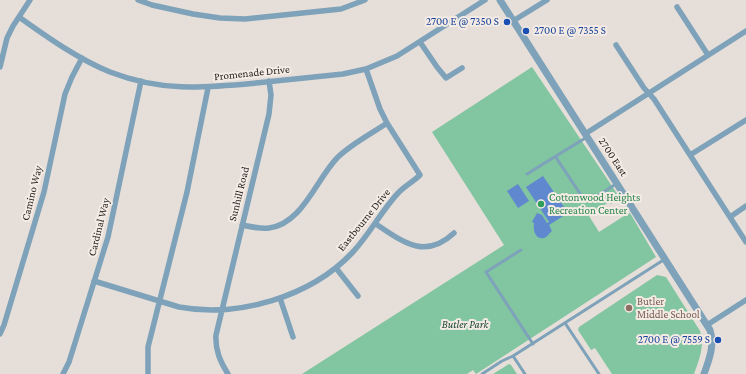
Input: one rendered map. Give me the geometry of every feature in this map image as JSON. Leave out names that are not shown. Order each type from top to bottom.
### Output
[{"type":"street","points":[[0,67],[7,38],[30,0]]},
{"type":"street","points":[[138,0],[152,5],[204,16],[245,19],[340,9],[365,0]]},
{"type":"street","name":"Promenade Drive","points":[[19,17],[82,58],[111,72],[141,82],[178,88],[208,88],[343,74],[366,69],[397,56],[485,0]]},
{"type":"street","name":"2700 East","points":[[500,0],[707,325],[711,333],[712,349],[704,374]]},
{"type":"street","points":[[514,21],[547,0]]},
{"type":"street","points":[[677,6],[708,55]]},
{"type":"street","points":[[586,136],[649,93],[746,31]]},
{"type":"street","points":[[420,42],[446,78],[462,68]]},
{"type":"street","points":[[616,45],[644,88],[654,99],[746,242]]},
{"type":"street","name":"Camino Way","points":[[0,334],[41,202],[65,94],[82,58]]},
{"type":"street","name":"Eastbourne Drive","points":[[94,281],[191,309],[221,310],[243,307],[280,298],[310,285],[336,268],[357,248],[399,192],[420,174],[387,123],[377,103],[366,69]]},
{"type":"street","name":"Sunhill Road","points":[[228,374],[219,358],[215,341],[221,310],[269,114],[271,95],[269,81]]},
{"type":"street","name":"Cardinal Way","points":[[63,374],[69,362],[108,237],[141,82]]},
{"type":"street","points":[[148,374],[148,348],[187,192],[208,88]]},
{"type":"street","points":[[690,155],[746,120]]},
{"type":"street","points":[[242,225],[269,228],[287,222],[299,210],[337,158],[387,123]]},
{"type":"street","points":[[730,217],[746,206]]},
{"type":"street","points":[[376,224],[402,241],[423,247],[439,244],[447,240],[454,233]]},
{"type":"street","points":[[336,268],[358,296]]},
{"type":"street","points":[[280,298],[293,337]]},
{"type":"street","points":[[707,325],[746,300]]},
{"type":"lane","points":[[527,174],[586,136]]},
{"type":"lane","points":[[556,156],[585,201],[591,200],[617,184]]},
{"type":"lane","points":[[521,250],[486,272],[532,344]]},
{"type":"lane","points":[[482,374],[513,356],[665,259]]},
{"type":"lane","points":[[565,323],[599,374]]},
{"type":"lane","points":[[513,356],[525,374]]},
{"type":"green space","name":"Cottonwood Heights Recreation Center","points":[[532,67],[618,195],[615,197],[617,200],[611,204],[609,202],[593,212],[594,214],[589,216],[599,232],[624,216],[625,213],[626,215],[630,213],[656,257],[476,374],[473,370],[467,374],[302,374],[504,245],[432,132]]},
{"type":"green space","points":[[657,275],[666,277],[700,331],[702,348],[694,374],[612,374],[595,348],[591,350],[578,330],[579,327]]},
{"type":"green space","points":[[509,364],[517,374],[493,374]]},
{"type":"water","points":[[543,176],[568,213],[549,225],[552,231],[547,237],[541,238],[535,234],[534,223],[532,222],[537,213],[542,215],[547,223],[549,222],[526,187]]},
{"type":"water","points":[[518,184],[529,201],[518,208],[507,191]]},
{"type":"place","name":"2700 E @ 7350 S","points":[[507,22]]},
{"type":"place","name":"2700 E @ 7355 S","points":[[526,31]]},
{"type":"place","name":"Cottonwood Heights Recreation Center","points":[[541,204]]},
{"type":"place","name":"Butler Middle School","points":[[629,308]]},
{"type":"place","name":"2700 E @ 7559 S","points":[[718,340]]},
{"type":"park label","name":"Butler Park","points":[[465,325]]}]
